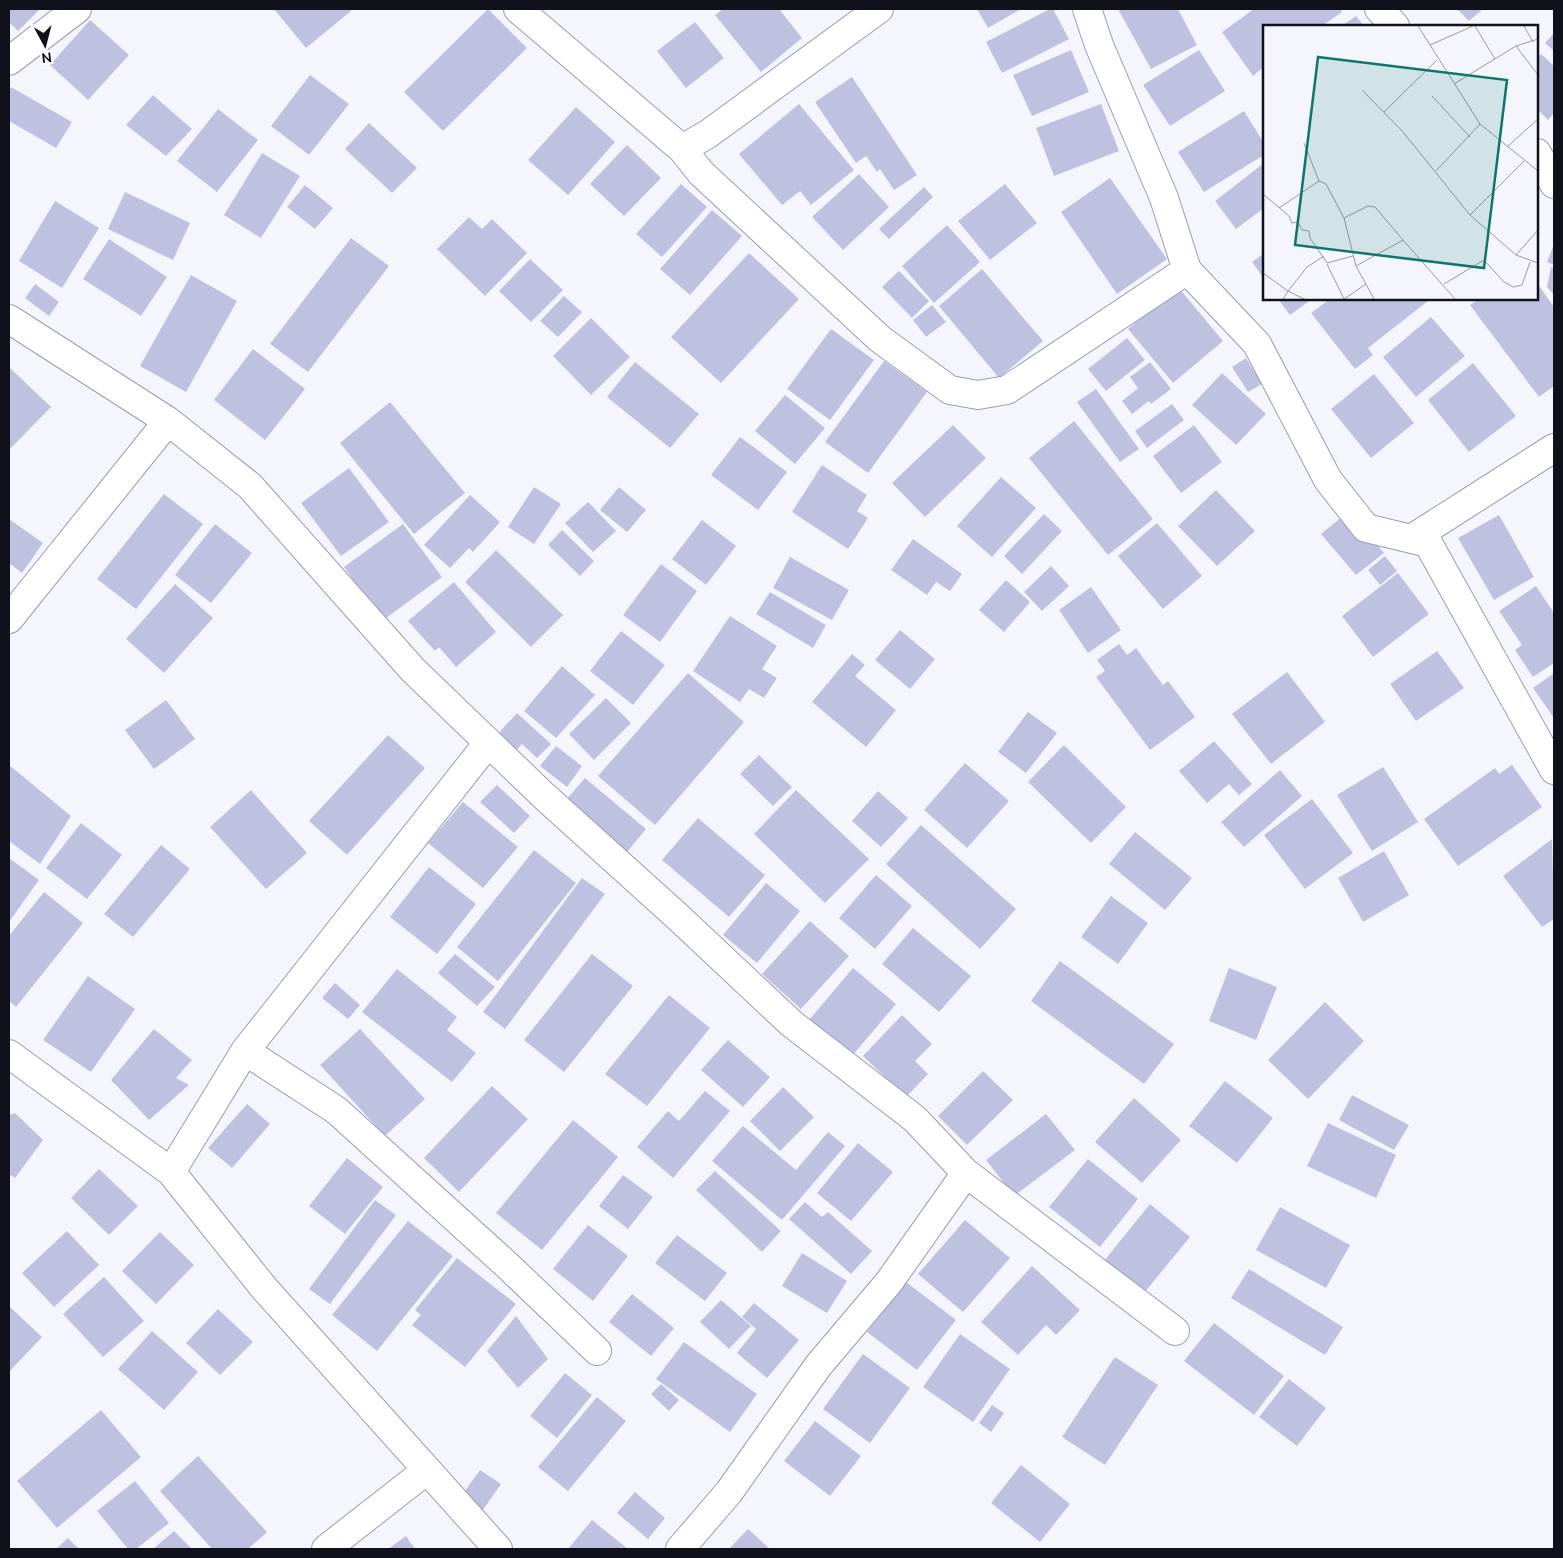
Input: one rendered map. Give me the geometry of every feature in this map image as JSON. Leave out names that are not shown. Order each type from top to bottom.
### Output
[{"type":"street","points":[[9,60],[77,9]]},
{"type":"street","points":[[518,9],[682,149],[701,173],[880,339],[950,390],[978,395],[1007,390],[1187,270]]},
{"type":"street","points":[[682,149],[708,134],[879,9]]},
{"type":"street","points":[[1087,9],[1099,45],[1164,198],[1187,270],[1257,344],[1328,480],[1366,528],[1428,543]]},
{"type":"street","points":[[1379,9],[1394,25]]},
{"type":"street","points":[[1538,155],[1554,184]]},
{"type":"street","points":[[9,319],[168,421],[250,486],[412,670],[792,1024],[915,1119],[966,1173],[1175,1331]]},
{"type":"street","points":[[9,620],[168,421]]},
{"type":"street","points":[[1554,448],[1416,536],[1428,543],[1554,770]]},
{"type":"street","points":[[171,1172],[245,1051],[488,742]]},
{"type":"street","points":[[245,1051],[336,1110],[508,1266],[597,1351]]},
{"type":"street","points":[[9,1054],[171,1172],[264,1288],[498,1549]]},
{"type":"street","points":[[680,1549],[729,1492],[818,1366],[889,1282],[966,1173]]},
{"type":"street","points":[[326,1549],[427,1470]]},
{"type":"building","points":[[10,9],[40,9],[18,31],[9,22]]},
{"type":"building","points":[[274,9],[350,9],[351,11],[306,48]]},
{"type":"building","points":[[488,9],[527,48],[443,131],[404,92]]},
{"type":"building","points":[[723,9],[779,9],[802,38],[761,72],[715,15]]},
{"type":"building","points":[[977,9],[1021,9],[988,28]]},
{"type":"building","points":[[1053,9],[1069,39],[1002,73],[986,42]]},
{"type":"building","points":[[1118,9],[1178,9],[1197,45],[1151,69]]},
{"type":"building","points":[[1254,9],[1340,9],[1342,12],[1323,25],[1263,25],[1263,68],[1253,76],[1222,32]]},
{"type":"building","points":[[1457,9],[1483,9],[1469,21]]},
{"type":"building","points":[[1356,16],[1363,25],[1342,25]]},
{"type":"building","points":[[90,20],[129,55],[88,100],[50,65]]},
{"type":"building","points":[[695,22],[724,58],[686,88],[657,51]]},
{"type":"building","points":[[1554,33],[1554,51],[1545,43]]},
{"type":"building","points":[[1071,50],[1089,92],[1032,116],[1013,75]]},
{"type":"building","points":[[1199,50],[1225,91],[1170,126],[1143,85]]},
{"type":"building","points":[[1541,54],[1554,66],[1554,113],[1548,120],[1538,110],[1538,58]]},
{"type":"building","points":[[310,75],[349,104],[309,155],[271,126]]},
{"type":"building","points":[[852,77],[917,175],[894,190],[880,169],[877,172],[866,156],[856,163],[815,102]]},
{"type":"building","points":[[11,87],[72,122],[56,148],[9,121],[9,91]]},
{"type":"building","points":[[153,95],[192,129],[166,156],[126,125]]},
{"type":"building","points":[[799,104],[854,170],[811,205],[800,191],[782,205],[739,154]]},
{"type":"building","points":[[1101,104],[1119,151],[1054,176],[1036,128]]},
{"type":"building","points":[[576,107],[615,142],[568,195],[528,160]]},
{"type":"building","points":[[218,109],[258,140],[217,192],[177,161]]},
{"type":"building","points":[[1244,111],[1263,141],[1263,156],[1204,192],[1178,152]]},
{"type":"building","points":[[369,123],[417,168],[392,193],[345,149]]},
{"type":"building","points":[[627,145],[661,178],[624,216],[590,184]]},
{"type":"building","points":[[262,153],[300,176],[261,238],[224,215]]},
{"type":"building","points":[[1263,164],[1263,209],[1236,229],[1215,201]]},
{"type":"building","points":[[859,174],[889,207],[843,250],[812,217]]},
{"type":"building","points":[[1110,178],[1167,259],[1117,294],[1061,212]]},
{"type":"building","points":[[681,184],[707,207],[662,257],[636,234]]},
{"type":"building","points":[[1005,184],[1037,223],[990,260],[958,221]]},
{"type":"building","points":[[305,185],[333,208],[315,229],[287,207]]},
{"type":"building","points":[[924,187],[933,197],[889,239],[879,229]]},
{"type":"building","points":[[125,192],[190,223],[173,260],[108,229]]},
{"type":"building","points":[[55,201],[99,228],[62,288],[19,261]]},
{"type":"building","points":[[712,210],[742,236],[690,295],[660,269]]},
{"type":"building","points":[[469,217],[482,229],[492,219],[527,253],[485,296],[437,249]]},
{"type":"building","points":[[947,225],[980,262],[934,303],[902,266]]},
{"type":"building","points":[[351,238],[389,266],[308,372],[270,344]]},
{"type":"building","points":[[109,239],[167,277],[141,316],[83,279]]},
{"type":"building","points":[[1554,244],[1554,265],[1547,262]]},
{"type":"building","points":[[749,253],[799,299],[721,383],[671,337]]},
{"type":"building","points":[[1263,254],[1263,278],[1252,262]]},
{"type":"building","points":[[530,259],[563,290],[531,322],[499,291]]},
{"type":"building","points":[[1551,267],[1554,269],[1554,295],[1547,287]]},
{"type":"building","points":[[982,269],[1043,341],[999,378],[939,306]]},
{"type":"building","points":[[899,271],[929,301],[912,318],[882,287]]},
{"type":"building","points":[[191,275],[237,301],[186,392],[140,366]]},
{"type":"building","points":[[35,284],[59,302],[49,316],[25,298]]},
{"type":"building","points":[[1538,284],[1554,307],[1554,386],[1539,397],[1470,305],[1478,300],[1538,300]]},
{"type":"building","points":[[1178,287],[1223,341],[1173,383],[1128,329]]},
{"type":"building","points":[[564,296],[582,312],[558,337],[540,321]]},
{"type":"building","points":[[1279,300],[1311,300],[1290,315]]},
{"type":"building","points":[[1329,300],[1428,301],[1368,348],[1373,355],[1355,369],[1311,313]]},
{"type":"building","points":[[932,305],[946,322],[926,337],[913,320]]},
{"type":"building","points":[[1431,317],[1465,356],[1416,397],[1383,357]]},
{"type":"building","points":[[591,318],[630,357],[591,395],[553,356]]},
{"type":"building","points":[[831,329],[874,360],[830,420],[787,389]]},
{"type":"building","points":[[1127,338],[1145,360],[1106,391],[1088,369]]},
{"type":"building","points":[[253,349],[305,389],[265,440],[214,400]]},
{"type":"building","points":[[1246,358],[1262,384],[1248,392],[1232,367]]},
{"type":"building","points":[[884,361],[927,392],[868,473],[825,442]]},
{"type":"building","points":[[635,362],[699,414],[670,448],[607,397]]},
{"type":"building","points":[[1150,362],[1171,389],[1151,404],[1149,401],[1132,414],[1122,401],[1138,388],[1130,377]]},
{"type":"building","points":[[1473,363],[1516,416],[1469,452],[1428,400]]},
{"type":"building","points":[[9,367],[51,407],[9,450]]},
{"type":"building","points":[[1222,373],[1266,414],[1236,445],[1192,405]]},
{"type":"building","points":[[1374,374],[1414,423],[1371,458],[1331,409]]},
{"type":"building","points":[[1096,389],[1139,449],[1120,462],[1077,402]]},
{"type":"building","points":[[785,395],[825,428],[795,464],[755,431]]},
{"type":"building","points":[[390,402],[465,493],[414,534],[340,443]]},
{"type":"building","points":[[1172,404],[1184,420],[1147,448],[1135,431]]},
{"type":"building","points":[[1074,421],[1153,519],[1108,555],[1029,458]]},
{"type":"building","points":[[953,425],[986,458],[925,517],[892,483]]},
{"type":"building","points":[[1194,425],[1222,462],[1181,493],[1153,456]]},
{"type":"building","points":[[740,437],[787,472],[758,510],[711,475]]},
{"type":"building","points":[[822,465],[867,495],[857,511],[868,518],[848,549],[792,512]]},
{"type":"building","points":[[349,468],[389,522],[341,556],[301,503]]},
{"type":"building","points":[[1001,477],[1036,508],[992,557],[957,526]]},
{"type":"building","points":[[534,487],[561,504],[534,544],[508,527]]},
{"type":"building","points":[[619,487],[646,510],[627,532],[600,510]]},
{"type":"building","points":[[1216,490],[1255,531],[1217,566],[1178,526]]},
{"type":"building","points":[[164,494],[203,524],[136,609],[97,579]]},
{"type":"building","points":[[470,495],[500,522],[473,552],[469,548],[450,568],[424,545]]},
{"type":"building","points":[[588,502],[616,531],[593,552],[565,523]]},
{"type":"building","points":[[1349,511],[1384,553],[1356,575],[1321,534]]},
{"type":"building","points":[[1044,514],[1062,531],[1022,574],[1004,556]]},
{"type":"building","points":[[1499,515],[1534,577],[1494,600],[1458,538]]},
{"type":"building","points":[[9,519],[43,543],[22,573],[9,563]]},
{"type":"building","points":[[702,520],[736,546],[706,585],[672,559]]},
{"type":"building","points":[[1157,523],[1202,576],[1163,609],[1118,556]]},
{"type":"building","points":[[215,524],[252,553],[211,603],[175,575]]},
{"type":"building","points":[[403,524],[442,577],[382,621],[344,567]]},
{"type":"building","points":[[562,530],[594,561],[580,576],[548,545]]},
{"type":"building","points":[[913,539],[962,574],[950,591],[936,582],[927,595],[891,570]]},
{"type":"building","points":[[496,550],[563,615],[531,647],[465,582]]},
{"type":"building","points":[[1385,556],[1397,571],[1380,585],[1368,570]]},
{"type":"building","points":[[790,557],[849,590],[832,620],[773,588]]},
{"type":"building","points":[[661,564],[697,591],[660,642],[623,615]]},
{"type":"building","points":[[1051,566],[1069,586],[1042,611],[1024,592]]},
{"type":"building","points":[[1398,573],[1429,614],[1373,657],[1342,616]]},
{"type":"building","points":[[1006,580],[1030,602],[1004,632],[979,610]]},
{"type":"building","points":[[454,582],[496,632],[456,667],[439,647],[435,651],[408,621]]},
{"type":"building","points":[[175,584],[213,618],[164,673],[126,639]]},
{"type":"building","points":[[1536,586],[1554,613],[1554,663],[1533,677],[1515,650],[1522,645],[1499,611]]},
{"type":"building","points":[[1091,587],[1121,630],[1088,653],[1059,610]]},
{"type":"building","points":[[770,592],[826,625],[813,648],[756,614]]},
{"type":"building","points":[[730,616],[777,646],[762,669],[777,678],[764,698],[749,689],[740,702],[693,671]]},
{"type":"building","points":[[900,630],[935,659],[910,689],[875,660]]},
{"type":"building","points":[[621,631],[665,665],[633,705],[590,671]]},
{"type":"building","points":[[1119,644],[1127,655],[1136,648],[1163,685],[1168,681],[1195,717],[1150,750],[1096,677],[1105,671],[1097,660]]},
{"type":"building","points":[[1437,651],[1464,688],[1416,721],[1390,684]]},
{"type":"building","points":[[852,654],[865,665],[855,676],[896,710],[866,747],[812,702]]},
{"type":"building","points":[[562,666],[595,695],[556,738],[524,711]]},
{"type":"building","points":[[1287,672],[1325,722],[1271,764],[1232,714]]},
{"type":"building","points":[[688,673],[744,722],[655,825],[598,776]]},
{"type":"building","points":[[1554,673],[1554,718],[1533,688]]},
{"type":"building","points":[[606,698],[631,723],[594,760],[569,734]]},
{"type":"building","points":[[166,700],[195,739],[154,769],[125,730]]},
{"type":"building","points":[[1028,712],[1057,733],[1026,773],[998,752]]},
{"type":"building","points":[[517,713],[551,744],[537,758],[522,744],[512,755],[494,738]]},
{"type":"building","points":[[388,735],[425,768],[347,855],[309,821]]},
{"type":"building","points":[[1214,741],[1252,784],[1239,795],[1229,784],[1207,803],[1179,771]]},
{"type":"building","points":[[1064,745],[1126,807],[1091,843],[1028,782]]},
{"type":"building","points":[[556,746],[582,766],[567,787],[540,766]]},
{"type":"building","points":[[759,755],[792,787],[773,806],[740,774]]},
{"type":"building","points":[[965,763],[1009,801],[967,848],[924,810]]},
{"type":"building","points":[[9,765],[71,816],[40,864],[9,841]]},
{"type":"building","points":[[1512,765],[1542,807],[1458,866],[1424,819],[1495,768],[1499,774]]},
{"type":"building","points":[[1383,767],[1418,822],[1372,851],[1337,795]]},
{"type":"building","points":[[1280,770],[1302,796],[1244,847],[1221,822]]},
{"type":"building","points":[[585,778],[646,829],[627,852],[566,800]]},
{"type":"building","points":[[497,785],[530,816],[514,833],[480,802]]},
{"type":"building","points":[[251,790],[307,853],[266,889],[210,827]]},
{"type":"building","points":[[796,790],[869,859],[825,903],[754,834]]},
{"type":"building","points":[[878,791],[908,818],[881,847],[852,821]]},
{"type":"building","points":[[1312,799],[1353,853],[1305,889],[1264,835]]},
{"type":"building","points":[[463,802],[518,847],[483,888],[428,843]]},
{"type":"building","points":[[698,818],[765,875],[729,917],[662,860]]},
{"type":"building","points":[[81,823],[122,855],[87,899],[46,868]]},
{"type":"building","points":[[921,825],[1016,909],[980,949],[886,864]]},
{"type":"building","points":[[1135,832],[1192,878],[1165,910],[1109,864]]},
{"type":"building","points":[[1552,839],[1554,919],[1542,927],[1503,876]]},
{"type":"building","points":[[161,845],[190,869],[133,937],[104,914]]},
{"type":"building","points":[[534,850],[576,883],[498,981],[457,947]]},
{"type":"building","points":[[1384,851],[1409,895],[1363,922],[1338,878]]},
{"type":"building","points":[[9,858],[39,880],[9,922]]},
{"type":"building","points":[[429,867],[476,904],[437,954],[390,917]]},
{"type":"building","points":[[876,875],[912,906],[875,949],[839,918]]},
{"type":"building","points":[[582,878],[605,894],[505,1029],[483,1012]]},
{"type":"building","points":[[766,883],[800,911],[757,963],[723,935]]},
{"type":"building","points":[[44,892],[83,923],[16,1007],[9,1001],[9,936]]},
{"type":"building","points":[[1111,896],[1148,923],[1118,964],[1081,937]]},
{"type":"building","points":[[810,921],[849,956],[801,1009],[762,974]]},
{"type":"building","points":[[913,928],[971,976],[939,1012],[882,964]]},
{"type":"building","points":[[455,954],[495,987],[477,1006],[438,973]]},
{"type":"building","points":[[592,954],[633,986],[564,1072],[524,1040]]},
{"type":"building","points":[[1060,961],[1174,1044],[1144,1084],[1031,1001]]},
{"type":"building","points":[[853,968],[896,1004],[852,1056],[809,1020]]},
{"type":"building","points":[[1229,968],[1277,987],[1256,1040],[1209,1021]]},
{"type":"building","points":[[397,969],[457,1017],[447,1030],[476,1053],[452,1082],[362,1012]]},
{"type":"building","points":[[88,976],[135,1009],[91,1072],[43,1040]]},
{"type":"building","points":[[335,983],[360,1005],[348,1019],[322,998]]},
{"type":"building","points":[[669,995],[710,1028],[647,1106],[605,1074]]},
{"type":"building","points":[[1325,1002],[1364,1041],[1308,1099],[1268,1060]]},
{"type":"building","points":[[902,1015],[932,1044],[915,1061],[928,1074],[906,1097],[863,1056]]},
{"type":"building","points":[[154,1029],[192,1060],[176,1078],[189,1085],[149,1120],[111,1080]]},
{"type":"building","points":[[360,1029],[425,1099],[385,1136],[320,1065]]},
{"type":"building","points":[[728,1040],[770,1077],[743,1107],[701,1070]]},
{"type":"building","points":[[983,1071],[1013,1100],[967,1145],[938,1116]]},
{"type":"building","points":[[1225,1081],[1273,1118],[1237,1163],[1189,1126]]},
{"type":"building","points":[[492,1086],[528,1119],[459,1192],[424,1158]]},
{"type":"building","points":[[783,1087],[814,1117],[780,1151],[750,1121]]},
{"type":"building","points":[[705,1091],[730,1111],[673,1178],[637,1147],[668,1111],[679,1121]]},
{"type":"building","points":[[1352,1095],[1409,1125],[1394,1150],[1339,1120]]},
{"type":"building","points":[[1134,1098],[1181,1140],[1142,1183],[1095,1142]]},
{"type":"building","points":[[247,1104],[270,1124],[232,1168],[208,1148]]},
{"type":"building","points":[[15,1113],[43,1140],[15,1178],[9,1174],[9,1115]]},
{"type":"building","points":[[1046,1114],[1075,1150],[1014,1196],[986,1160]]},
{"type":"building","points":[[573,1120],[618,1157],[542,1250],[496,1213]]},
{"type":"building","points":[[1328,1123],[1396,1155],[1376,1198],[1307,1166]]},
{"type":"building","points":[[743,1126],[796,1170],[828,1132],[845,1146],[782,1220],[712,1161]]},
{"type":"building","points":[[858,1143],[893,1172],[851,1221],[817,1193]]},
{"type":"building","points":[[347,1158],[383,1187],[345,1234],[309,1206]]},
{"type":"building","points":[[1088,1159],[1138,1199],[1100,1247],[1049,1207]]},
{"type":"building","points":[[99,1169],[138,1206],[109,1235],[71,1198]]},
{"type":"building","points":[[715,1171],[781,1231],[762,1252],[696,1190]]},
{"type":"building","points":[[623,1175],[653,1197],[628,1229],[599,1206]]},
{"type":"building","points":[[375,1200],[396,1215],[330,1304],[309,1289]]},
{"type":"building","points":[[805,1202],[822,1217],[828,1212],[872,1251],[851,1274],[789,1219]]},
{"type":"building","points":[[1150,1204],[1190,1237],[1144,1293],[1104,1261]]},
{"type":"building","points":[[1280,1207],[1350,1245],[1326,1288],[1256,1250]]},
{"type":"building","points":[[965,1220],[1010,1258],[963,1312],[918,1274]]},
{"type":"building","points":[[408,1221],[453,1256],[377,1351],[332,1315]]},
{"type":"building","points":[[588,1225],[628,1256],[593,1301],[553,1269]]},
{"type":"building","points":[[67,1231],[99,1265],[54,1307],[22,1273]]},
{"type":"building","points":[[160,1232],[194,1265],[156,1304],[122,1271]]},
{"type":"building","points":[[677,1235],[727,1273],[705,1301],[655,1263]]},
{"type":"building","points":[[802,1253],[847,1281],[827,1313],[782,1286]]},
{"type":"building","points":[[457,1258],[516,1304],[465,1367],[412,1325],[421,1315],[415,1310]]},
{"type":"building","points":[[1032,1266],[1080,1310],[1056,1335],[1046,1325],[1018,1355],[981,1322]]},
{"type":"building","points":[[1249,1269],[1343,1327],[1325,1355],[1231,1298]]},
{"type":"building","points":[[104,1277],[144,1321],[103,1357],[63,1314]]},
{"type":"building","points":[[906,1282],[956,1320],[917,1370],[867,1332]]},
{"type":"building","points":[[632,1294],[674,1328],[651,1356],[609,1322]]},
{"type":"building","points":[[721,1300],[751,1326],[729,1349],[700,1322]]},
{"type":"building","points":[[754,1303],[799,1340],[767,1378],[737,1353],[756,1329],[742,1317]]},
{"type":"building","points":[[9,1306],[42,1337],[9,1372]]},
{"type":"building","points":[[218,1309],[253,1342],[220,1375],[186,1343]]},
{"type":"building","points":[[516,1316],[548,1359],[518,1388],[487,1351]]},
{"type":"building","points":[[1214,1323],[1284,1376],[1254,1415],[1184,1361]]},
{"type":"building","points":[[152,1331],[198,1372],[164,1410],[118,1369]]},
{"type":"building","points":[[960,1334],[1010,1369],[973,1422],[923,1387]]},
{"type":"building","points":[[684,1342],[757,1394],[730,1432],[656,1379]]},
{"type":"building","points":[[863,1354],[910,1388],[870,1443],[823,1409]]},
{"type":"building","points":[[1115,1357],[1158,1385],[1105,1465],[1062,1437]]},
{"type":"building","points":[[565,1373],[592,1395],[557,1438],[530,1416]]},
{"type":"building","points":[[1289,1379],[1326,1408],[1297,1446],[1259,1417]]},
{"type":"building","points":[[661,1384],[679,1400],[669,1411],[651,1394]]},
{"type":"building","points":[[597,1397],[626,1421],[568,1491],[538,1467]]},
{"type":"building","points":[[992,1405],[1004,1413],[991,1432],[979,1423]]},
{"type":"building","points":[[101,1410],[141,1457],[57,1528],[17,1481]]},
{"type":"building","points":[[815,1421],[861,1456],[830,1496],[784,1461]]},
{"type":"building","points":[[198,1456],[267,1532],[248,1549],[212,1549],[160,1491]]},
{"type":"building","points":[[1021,1465],[1070,1504],[1040,1542],[991,1503]]},
{"type":"building","points":[[480,1470],[501,1484],[480,1514],[459,1499]]},
{"type":"building","points":[[135,1481],[169,1523],[136,1549],[128,1549],[97,1511]]},
{"type":"building","points":[[635,1492],[665,1518],[648,1539],[617,1513]]},
{"type":"building","points":[[592,1520],[628,1549],[568,1549]]},
{"type":"building","points":[[748,1529],[770,1549],[729,1549]]},
{"type":"building","points":[[174,1531],[192,1549],[153,1549]]},
{"type":"building","points":[[406,1536],[415,1549],[388,1549]]},
{"type":"building","points":[[68,1538],[79,1549],[56,1549]]}]
